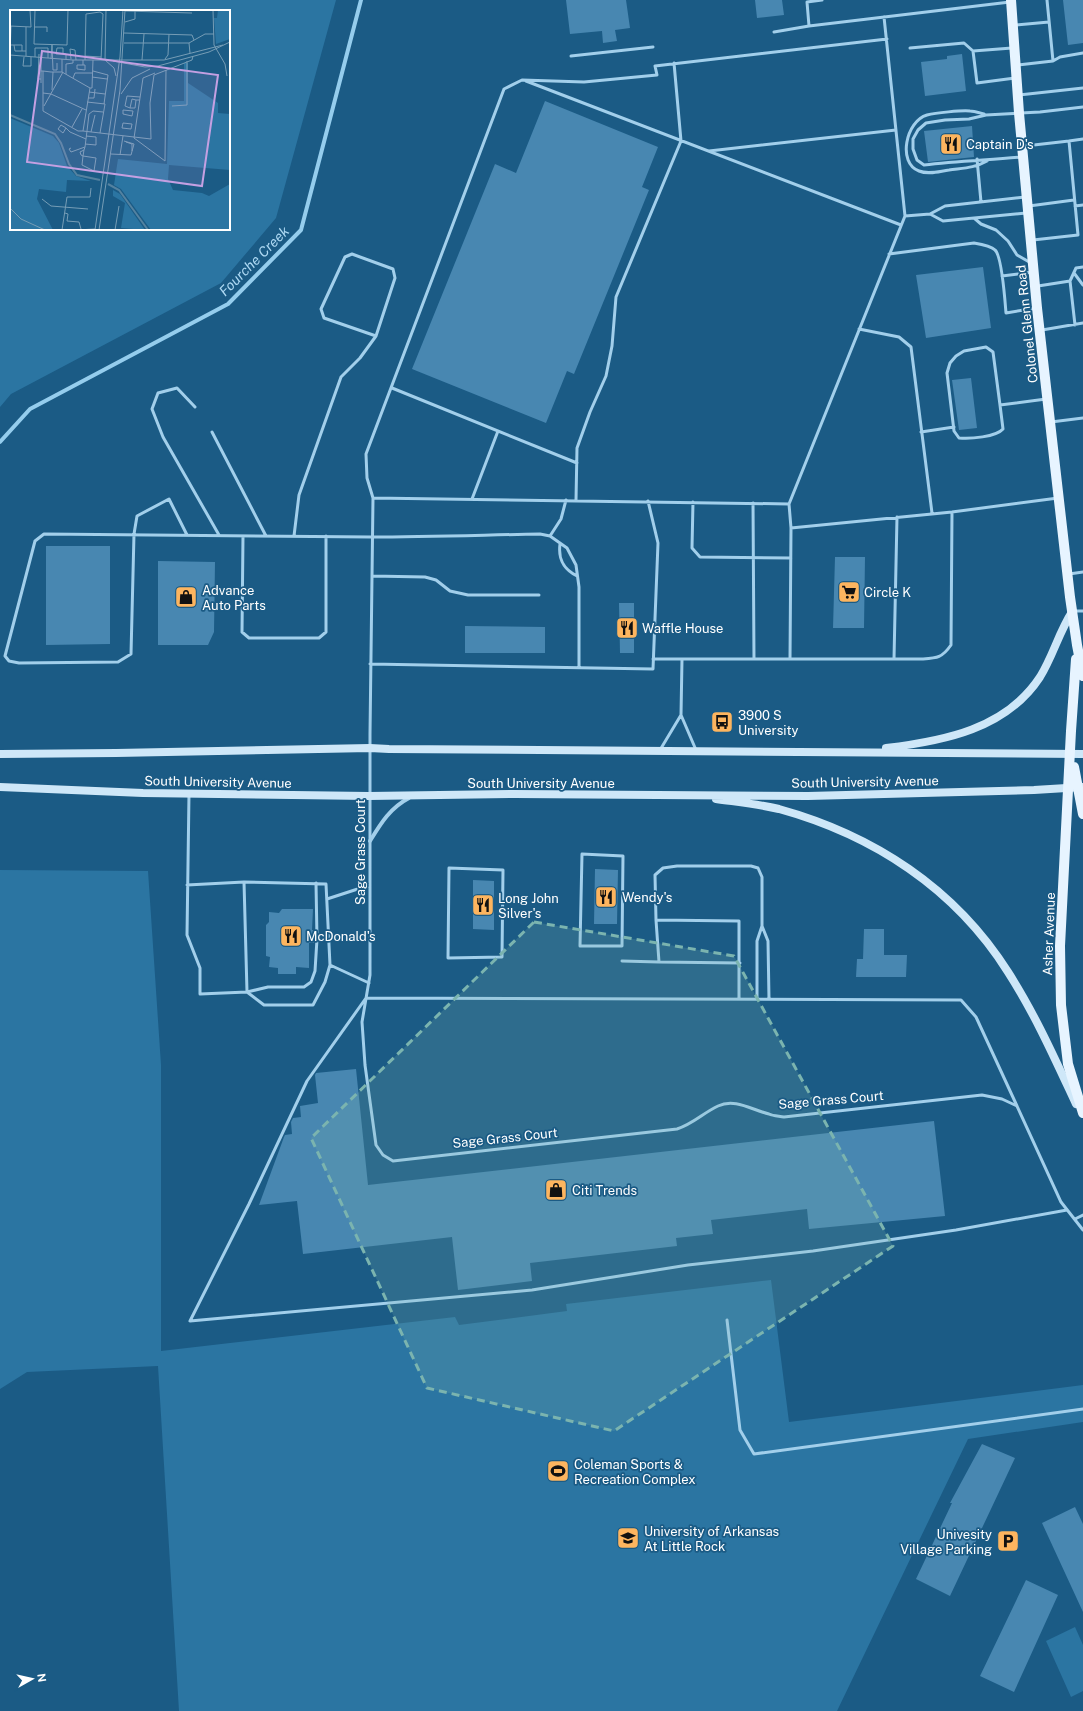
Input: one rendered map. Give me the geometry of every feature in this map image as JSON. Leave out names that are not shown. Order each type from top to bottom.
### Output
[{"type":"main road","name":"Colonel Glenn Road","points":[[1011,1],[1016,78],[1037,308],[1072,612],[1083,676]]},
{"type":"main road","points":[[859,752],[926,743],[985,725],[1007,712],[1029,692],[1040,676],[1072,612]]},
{"type":"main road","name":"Colonel Glenn Road","points":[[1077,645],[1071,731],[1071,754],[1077,787]]},
{"type":"main road","name":"South University Avenue","points":[[0,754],[370,748],[1083,754]]},
{"type":"main road","name":"South University Avenue","points":[[0,787],[189,794],[369,796],[515,794],[808,796],[1077,787]]},
{"type":"main road","points":[[1077,787],[1083,814]]},
{"type":"main road","name":"Asher Avenue","points":[[1077,787],[1060,946],[1061,1005],[1068,1064],[1083,1112]]},
{"type":"main road","points":[[679,795],[752,804],[779,810],[850,835],[900,862],[941,893],[977,930],[1007,970],[1042,1030],[1083,1117]]},
{"type":"street","points":[[370,841],[396,805],[411,796]]},
{"type":"lane","points":[[810,26],[807,2],[822,0]]},
{"type":"lane","points":[[1047,0],[1053,61]]},
{"type":"lane","points":[[774,32],[810,26],[1011,1]]},
{"type":"lane","points":[[790,659],[791,558],[789,504],[905,216],[884,17]]},
{"type":"lane","points":[[1012,26],[1049,22]]},
{"type":"lane","points":[[522,80],[584,82],[657,75],[655,66],[674,63],[887,39]]},
{"type":"lane","points":[[910,48],[964,42],[973,51],[977,84],[1016,78]]},
{"type":"lane","points":[[571,56],[653,47]]},
{"type":"lane","points":[[973,51],[1014,48]]},
{"type":"lane","points":[[1016,65],[1053,61],[1060,57],[1083,53]]},
{"type":"lane","points":[[576,500],[577,448],[590,412],[606,376],[612,346],[616,297],[680,141],[674,63]]},
{"type":"lane","points":[[522,80],[902,225]]},
{"type":"lane","name":"Sage Grass Court","points":[[522,80],[504,89],[366,454],[367,478],[373,498],[369,796],[370,975],[362,1022],[365,1065],[376,1145],[383,1155],[393,1161],[678,1129],[689,1125],[719,1105],[731,1104],[745,1106],[769,1115],[784,1117],[982,1095],[1002,1100],[1017,1106]]},
{"type":"lane","points":[[1018,96],[1083,88]]},
{"type":"lane","points":[[987,161],[977,159],[924,165],[917,160],[913,149],[913,138],[918,130],[926,123],[945,120],[969,119],[986,115],[1083,107]]},
{"type":"lane","points":[[986,115],[970,111],[926,115],[910,130],[907,140],[906,149],[909,160],[914,168],[927,173],[978,166],[987,161],[1023,151],[1083,139]]},
{"type":"lane","points":[[707,151],[896,130]]},
{"type":"lane","points":[[1031,240],[1078,235],[1069,141]]},
{"type":"lane","points":[[977,159],[981,202]]},
{"type":"lane","points":[[930,214],[943,221],[974,218],[1028,205],[1074,200]]},
{"type":"lane","points":[[905,216],[930,214],[944,206],[981,202],[1028,205]]},
{"type":"lane","points":[[1075,206],[1083,205]]},
{"type":"lane","points":[[974,218],[981,224],[996,230],[1008,241],[1017,255],[1034,268]]},
{"type":"lane","points":[[890,254],[974,243],[996,250],[1000,258],[1006,313],[1037,308]]},
{"type":"lane","points":[[294,536],[299,495],[341,377],[360,358],[376,336],[395,278],[393,269],[352,254],[345,257],[322,309],[324,318],[376,336]]},
{"type":"lane","points":[[1075,325],[1070,281],[1076,268],[1083,267]]},
{"type":"lane","points":[[1002,276],[1034,268]]},
{"type":"lane","points":[[1074,273],[1083,285]]},
{"type":"lane","points":[[1036,286],[1070,281]]},
{"type":"lane","points":[[1040,331],[1083,323]]},
{"type":"lane","points":[[859,330],[899,337],[910,347],[932,513]]},
{"type":"lane","points":[[986,347],[993,352],[1000,405],[1003,429],[999,433],[967,439],[959,438],[954,428],[947,372],[950,363],[956,356],[964,351],[986,347]]},
{"type":"lane","points":[[194,407],[177,388],[158,394],[152,409],[163,437],[219,535]]},
{"type":"lane","points":[[392,388],[577,463]]},
{"type":"lane","points":[[1000,405],[1048,399]]},
{"type":"lane","points":[[1050,422],[1083,418]]},
{"type":"lane","points":[[921,432],[954,428]]},
{"type":"lane","points":[[472,499],[498,431]]},
{"type":"lane","points":[[212,432],[266,536]]},
{"type":"lane","points":[[373,498],[789,504]]},
{"type":"lane","points":[[790,528],[952,512],[1059,498]]},
{"type":"lane","points":[[187,535],[169,499],[137,516],[134,534],[132,654],[118,662],[19,663],[9,661],[5,656],[35,541],[44,534],[134,534],[187,535],[219,535],[243,536],[372,537],[540,534],[550,536],[567,548],[576,565],[579,587],[579,667]]},
{"type":"lane","points":[[550,536],[561,519],[566,500]]},
{"type":"lane","points":[[370,664],[653,669],[658,544],[648,501]]},
{"type":"lane","points":[[693,502],[692,548],[700,557],[791,558]]},
{"type":"lane","points":[[753,503],[754,659]]},
{"type":"lane","points":[[653,659],[894,659],[938,657],[945,653],[951,645],[952,512]]},
{"type":"lane","points":[[894,659],[897,517]]},
{"type":"lane","points":[[243,536],[242,632],[249,638],[319,638],[326,632],[326,536]]},
{"type":"lane","points":[[560,544],[558,553],[567,571],[577,576]]},
{"type":"lane","points":[[1068,574],[1083,572]]},
{"type":"lane","points":[[372,576],[425,577],[436,580],[450,591],[468,595],[539,595]]},
{"type":"lane","points":[[1072,612],[1083,611]]},
{"type":"lane","points":[[682,659],[681,715],[697,751]]},
{"type":"lane","points":[[659,751],[681,715]]},
{"type":"lane","points":[[189,794],[187,936],[200,968],[200,994],[247,992],[268,987],[304,987],[310,982],[315,971],[317,939],[316,883]]},
{"type":"lane","points":[[582,854],[623,856],[622,946],[580,946],[582,854]]},
{"type":"lane","points":[[659,962],[655,875],[663,868],[677,866],[750,866],[758,868],[762,877],[762,926],[757,941],[757,999]]},
{"type":"lane","points":[[449,868],[503,870],[502,957],[448,958],[449,868]]},
{"type":"lane","points":[[187,885],[244,882],[326,884],[330,964],[325,982],[313,1005],[264,1005],[247,992]]},
{"type":"lane","points":[[244,882],[247,992]]},
{"type":"lane","points":[[327,899],[370,885]]},
{"type":"lane","points":[[656,920],[740,921],[740,999]]},
{"type":"lane","points":[[762,926],[768,941],[769,999]]},
{"type":"lane","points":[[622,961],[740,963]]},
{"type":"lane","points":[[330,964],[369,983]]},
{"type":"lane","points":[[1067,1210],[956,1230],[814,1251],[688,1265],[532,1290],[190,1321],[249,1204],[307,1081],[366,998],[961,1000],[976,1017],[1061,1202],[1083,1230]]},
{"type":"lane","points":[[1075,1219],[1083,1215]]},
{"type":"lane","points":[[727,1320],[740,1430],[754,1454],[1083,1409]]},
{"type":"highlighted area","points":[[534,922],[734,956],[893,1246],[614,1431],[427,1388],[311,1138]]},
{"type":"shaded area","points":[[0,0],[336,0],[276,218],[221,283],[11,394],[0,407]]},
{"type":"shaded area","name":"Coleman Sports & Recreation Complex","points":[[0,870],[148,871],[161,1065],[161,1351],[455,1317],[459,1325],[567,1311],[566,1304],[771,1280],[789,1422],[1083,1385],[1083,1422],[968,1439],[837,1711],[179,1711],[158,1366],[27,1372],[0,1389]]},
{"type":"shaded area","points":[[1075,1627],[1083,1645],[1083,1691],[1071,1697],[1046,1641]]},
{"type":"building","points":[[566,0],[626,0],[630,28],[615,30],[617,41],[603,43],[602,31],[570,34]]},
{"type":"building","points":[[755,0],[782,0],[784,15],[757,18]]},
{"type":"building","points":[[1063,0],[1083,0],[1083,43],[1068,45]]},
{"type":"building","points":[[962,54],[966,91],[925,96],[921,62],[947,59],[947,56]]},
{"type":"building","points":[[545,101],[658,147],[642,187],[649,190],[574,374],[567,371],[546,423],[412,369],[495,164],[516,173]]},
{"type":"building","points":[[972,126],[974,157],[928,162],[924,131]]},
{"type":"building","points":[[983,267],[991,328],[926,338],[916,275]]},
{"type":"building","points":[[971,378],[977,428],[959,430],[952,380]]},
{"type":"building","points":[[46,546],[110,546],[110,644],[46,645]]},
{"type":"building","name":"Circle K","points":[[835,557],[865,557],[864,628],[833,628]]},
{"type":"building","name":"Advance Auto Parts","points":[[158,561],[215,562],[214,632],[208,645],[158,645]]},
{"type":"building","name":"Waffle House","points":[[619,603],[634,603],[634,653],[620,653]]},
{"type":"building","points":[[465,626],[545,627],[545,653],[465,653]]},
{"type":"building","name":"Wendy's","points":[[595,869],[618,870],[617,924],[594,924]]},
{"type":"building","name":"Long John Silver's","points":[[473,880],[494,881],[494,930],[473,929]]},
{"type":"building","name":"McDonald's","points":[[282,909],[313,909],[312,930],[314,930],[314,943],[309,943],[309,968],[296,967],[296,974],[278,974],[278,968],[269,967],[270,957],[266,956],[266,925],[269,922],[269,912],[279,913]]},
{"type":"building","points":[[864,929],[884,929],[884,955],[907,955],[906,977],[856,977],[857,959],[863,959]]},
{"type":"building","points":[[356,1069],[368,1185],[934,1121],[945,1216],[809,1229],[807,1209],[711,1220],[713,1234],[676,1238],[677,1246],[530,1263],[532,1281],[458,1290],[452,1237],[303,1254],[297,1201],[259,1205],[284,1137],[285,1135],[292,1134],[291,1122],[293,1118],[301,1117],[300,1106],[318,1103],[316,1073]]},
{"type":"building","points":[[982,1444],[1015,1458],[950,1596],[916,1579],[952,1503],[950,1503]]},
{"type":"building","points":[[1075,1507],[1083,1524],[1083,1612],[1042,1523]]},
{"type":"building","points":[[1026,1580],[1058,1595],[1014,1692],[980,1676]]},
{"type":"waterway","name":"Fourche Creek","points":[[0,442],[30,409],[228,304],[301,230],[361,0]]},
{"type":"place","name":"Captain D's","points":[[951,144]]},
{"type":"place","name":"Circle K","points":[[849,592]]},
{"type":"place","name":"Advance Auto Parts","points":[[186,597]]},
{"type":"place","name":"Waffle House","points":[[627,628]]},
{"type":"place","name":"3900 S University","points":[[722,722]]},
{"type":"place","name":"Wendy's","points":[[606,897]]},
{"type":"place","name":"Long John Silver's","points":[[483,905]]},
{"type":"place","name":"McDonald's","points":[[291,936]]},
{"type":"place","name":"Citi Trends","points":[[556,1190]]},
{"type":"place","name":"Coleman Sports & Recreation Complex","points":[[558,1471]]},
{"type":"place","name":"University of Arkansas At Little Rock","points":[[628,1538]]},
{"type":"place","name":"Univesity Village Parking","points":[[1008,1541]]}]
